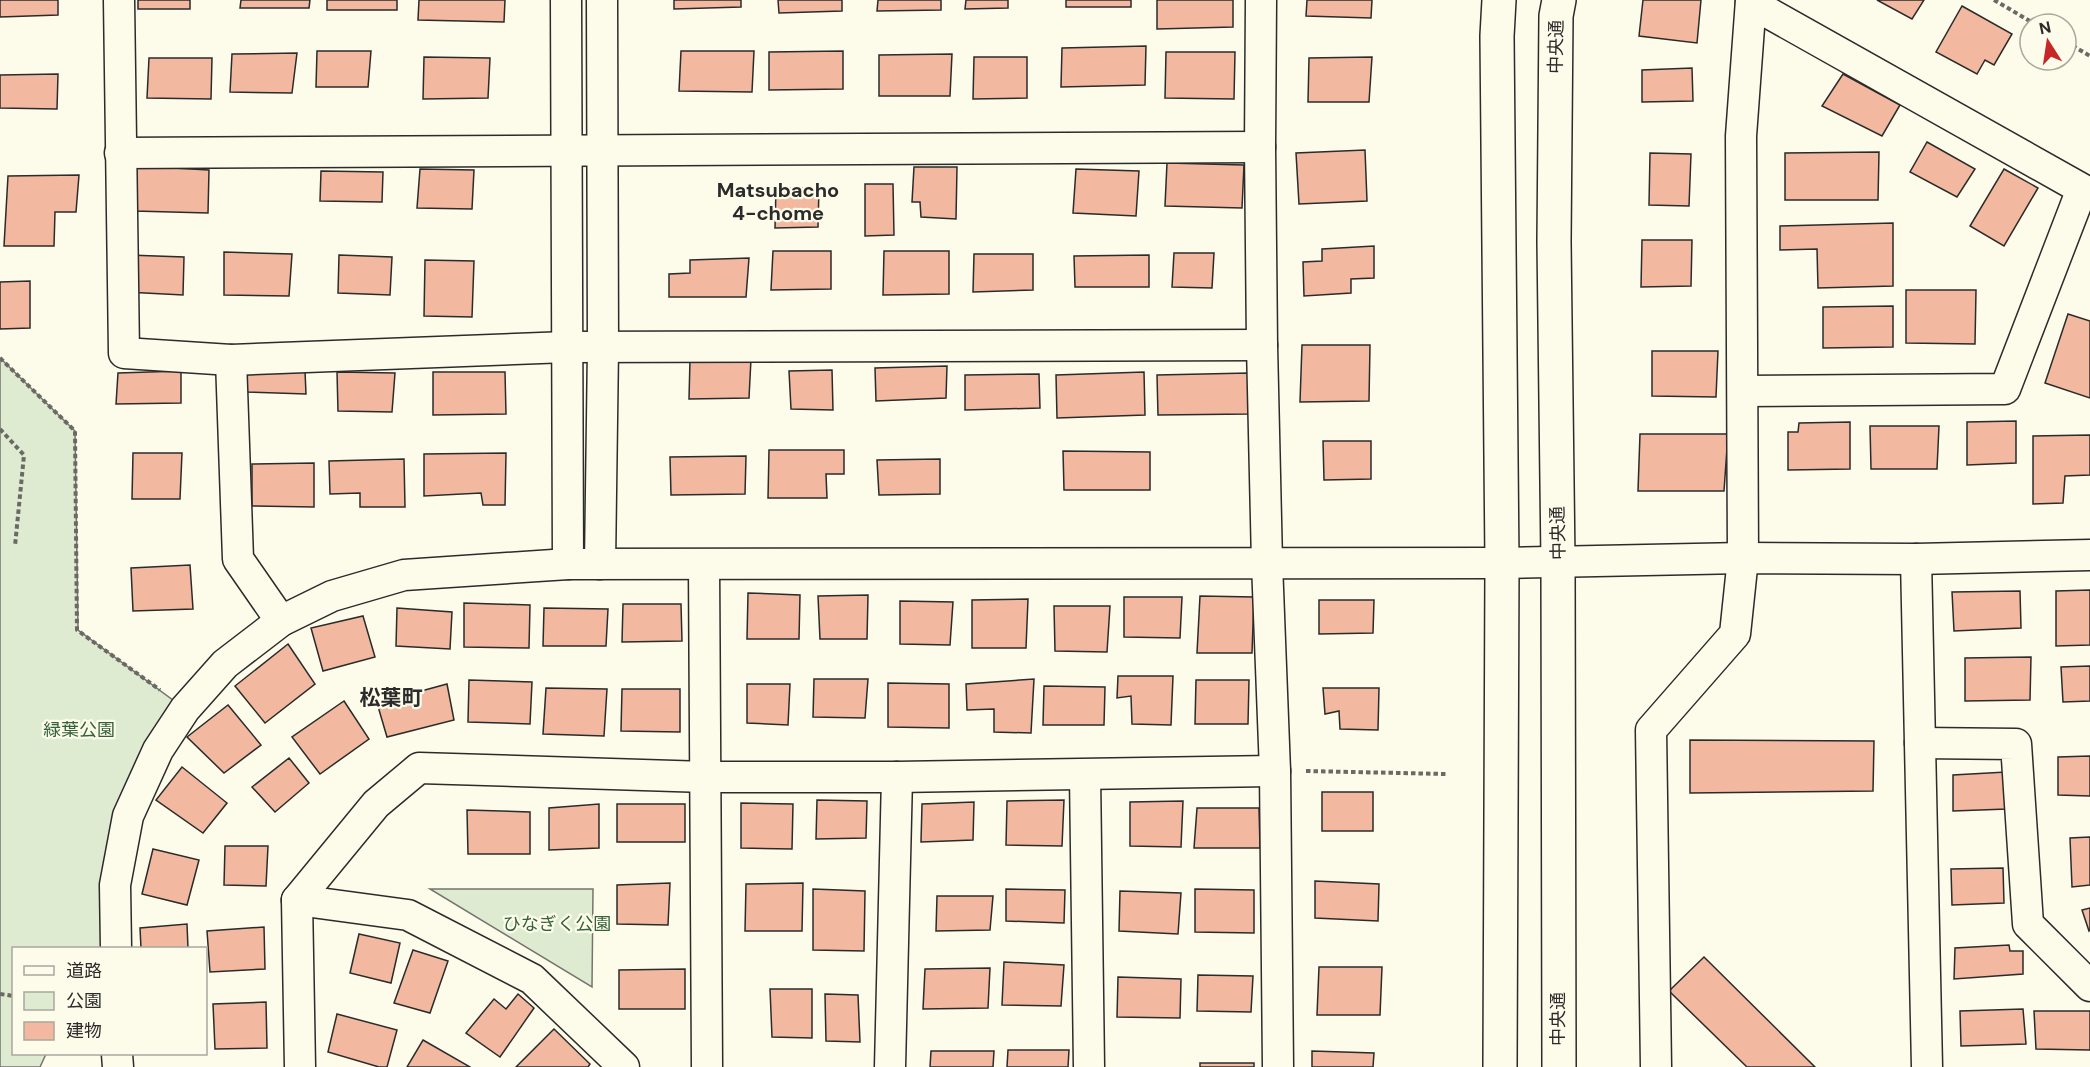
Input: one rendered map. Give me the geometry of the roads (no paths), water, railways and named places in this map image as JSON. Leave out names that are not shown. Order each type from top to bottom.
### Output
[{"type":"street","points":[[119,0],[124,353],[231,360],[567,347],[1262,345]]},
{"type":"street","points":[[566,0],[568,564]]},
{"type":"street","points":[[600,564],[603,348],[603,0]]},
{"type":"street","points":[[1261,0],[1262,345],[1275,771],[1278,1067]]},
{"type":"street","points":[[1499,0],[1497,36],[1502,563],[1500,1067]]},
{"type":"street","name":"中央通","points":[[1558,0],[1554,229],[1558,562],[1558,1067]]},
{"type":"street","points":[[1656,1067],[1651,730],[1735,634],[1743,558],[1740,136],[1751,2],[2082,189],[2005,389],[1743,391]]},
{"type":"street","points":[[120,153],[1260,147]]},
{"type":"street","points":[[231,360],[238,559],[281,621]]},
{"type":"street","points":[[116,947],[115,885],[128,816],[158,750],[185,709],[225,664],[281,621],[332,596],[404,575],[568,564],[1502,563],[2090,555]]},
{"type":"street","points":[[1916,559],[1927,1067]]},
{"type":"street","points":[[704,565],[707,1067]]},
{"type":"street","points":[[1920,744],[2016,744],[2028,924],[2090,986]]},
{"type":"street","points":[[300,1067],[297,900],[375,804],[419,768],[706,777],[897,777],[1275,771]]},
{"type":"street","points":[[1085,775],[1089,1067]]},
{"type":"street","points":[[890,1067],[897,777]]},
{"type":"street","points":[[297,900],[408,915],[532,979],[624,1067]]},
{"type":"district","name":"Matsubacho 4-chome","points":[[778,202]]},
{"type":"district","name":"松葉町","points":[[391,698]]},
{"type":"park label","name":"緑葉公園","points":[[79,730]]},
{"type":"park label","name":"ひなぎく公園","points":[[557,924]]}]
